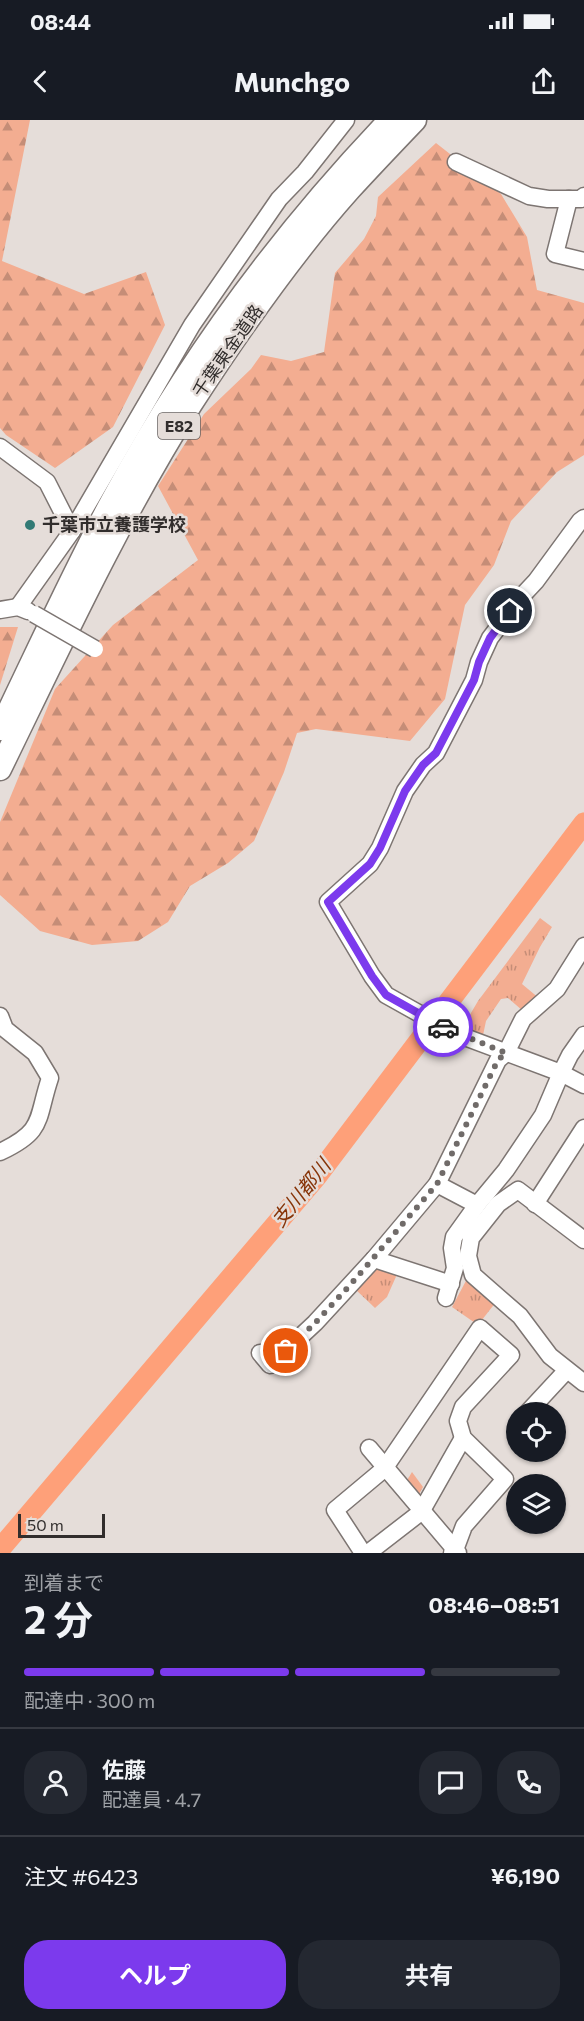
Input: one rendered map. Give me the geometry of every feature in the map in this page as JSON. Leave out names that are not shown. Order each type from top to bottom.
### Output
[{"type":"highway","name":"千葉東金道路","points":[[0,729],[111,502],[189,371],[284,241],[313,205],[390,120]]},
{"type":"highway","name":"千葉東金道路","points":[[0,769],[82,602],[148,476],[192,404],[298,252],[349,190],[415,120]]},
{"type":"street","points":[[18,607],[72,531],[192,325],[279,199],[305,172],[346,120]]},
{"type":"street","points":[[456,162],[529,196],[548,199],[576,198],[555,254],[584,261]]},
{"type":"street","points":[[0,447],[47,482],[72,531]]},
{"type":"street","points":[[584,518],[490,638],[469,690],[436,753],[423,765],[405,791],[380,848],[370,864],[328,902],[378,986],[386,995],[454,1033],[561,1073],[584,1085]]},
{"type":"street","points":[[0,610],[18,607],[95,649]]},
{"type":"street","points":[[260,1353],[270,1365],[315,1323],[374,1259],[437,1184],[498,1060],[506,1053],[523,1019],[557,989],[584,946]]},
{"type":"street","points":[[0,1016],[5,1029],[35,1053],[50,1078],[37,1126],[19,1144],[0,1152]]},
{"type":"street","points":[[374,1259],[449,1291],[455,1268],[452,1248],[454,1237],[506,1170],[543,1115],[570,1055],[584,1035]]},
{"type":"street","points":[[535,1204],[579,1146],[584,1128]]},
{"type":"street","points":[[437,1184],[477,1205]]},
{"type":"street","points":[[543,1402],[579,1377],[550,1356],[520,1316],[473,1275],[468,1256],[471,1238],[498,1204],[518,1190],[583,1238]]},
{"type":"street","points":[[363,1553],[335,1510],[384,1468],[480,1328],[511,1355],[463,1407],[458,1421],[463,1438],[505,1479],[464,1526],[455,1552]]},
{"type":"street","points":[[368,1553],[422,1512],[463,1438]]},
{"type":"street","points":[[369,1448],[455,1552]]},
{"type":"green space","points":[[0,120],[30,120],[2,261],[84,294],[146,272],[165,325],[113,427],[55,468],[6,435],[0,428]]},
{"type":"green space","points":[[436,143],[501,194],[527,237],[537,290],[584,303],[584,455],[557,472],[511,521],[494,565],[465,605],[445,699],[410,741],[316,729],[297,733],[284,772],[254,841],[228,863],[190,886],[168,922],[138,941],[92,945],[40,931],[0,895],[0,822],[55,689],[113,625],[198,560],[158,486],[204,414],[251,369],[261,355],[291,361],[324,352],[335,273],[364,239],[376,216],[378,197]]},
{"type":"green space","points":[[0,627],[18,627],[0,685]]},
{"type":"green space","points":[[540,918],[552,927],[522,984],[540,999],[523,1011],[508,998],[501,999],[486,1021],[482,1040],[461,1030],[478,1001]]},
{"type":"green space","points":[[372,1267],[398,1272],[387,1297],[375,1308],[354,1288]]},
{"type":"green space","points":[[468,1277],[496,1302],[478,1325],[452,1307]]},
{"type":"green space","points":[[412,1472],[423,1487],[418,1496],[406,1482]]},
{"type":"waterway","name":"支川都川","points":[[0,1549],[317,1176],[584,823]]},
{"type":"way so far","points":[[286,1351],[374,1259],[437,1184],[498,1060],[506,1053],[443,1027]]},
{"type":"place","name":"千葉市立養護学校","points":[[30,525]]},
{"type":"route","points":[[443,1027],[386,995],[378,986],[328,902],[370,864],[380,848],[405,791],[423,765],[436,753],[474,680],[490,638],[510,611]]}]
